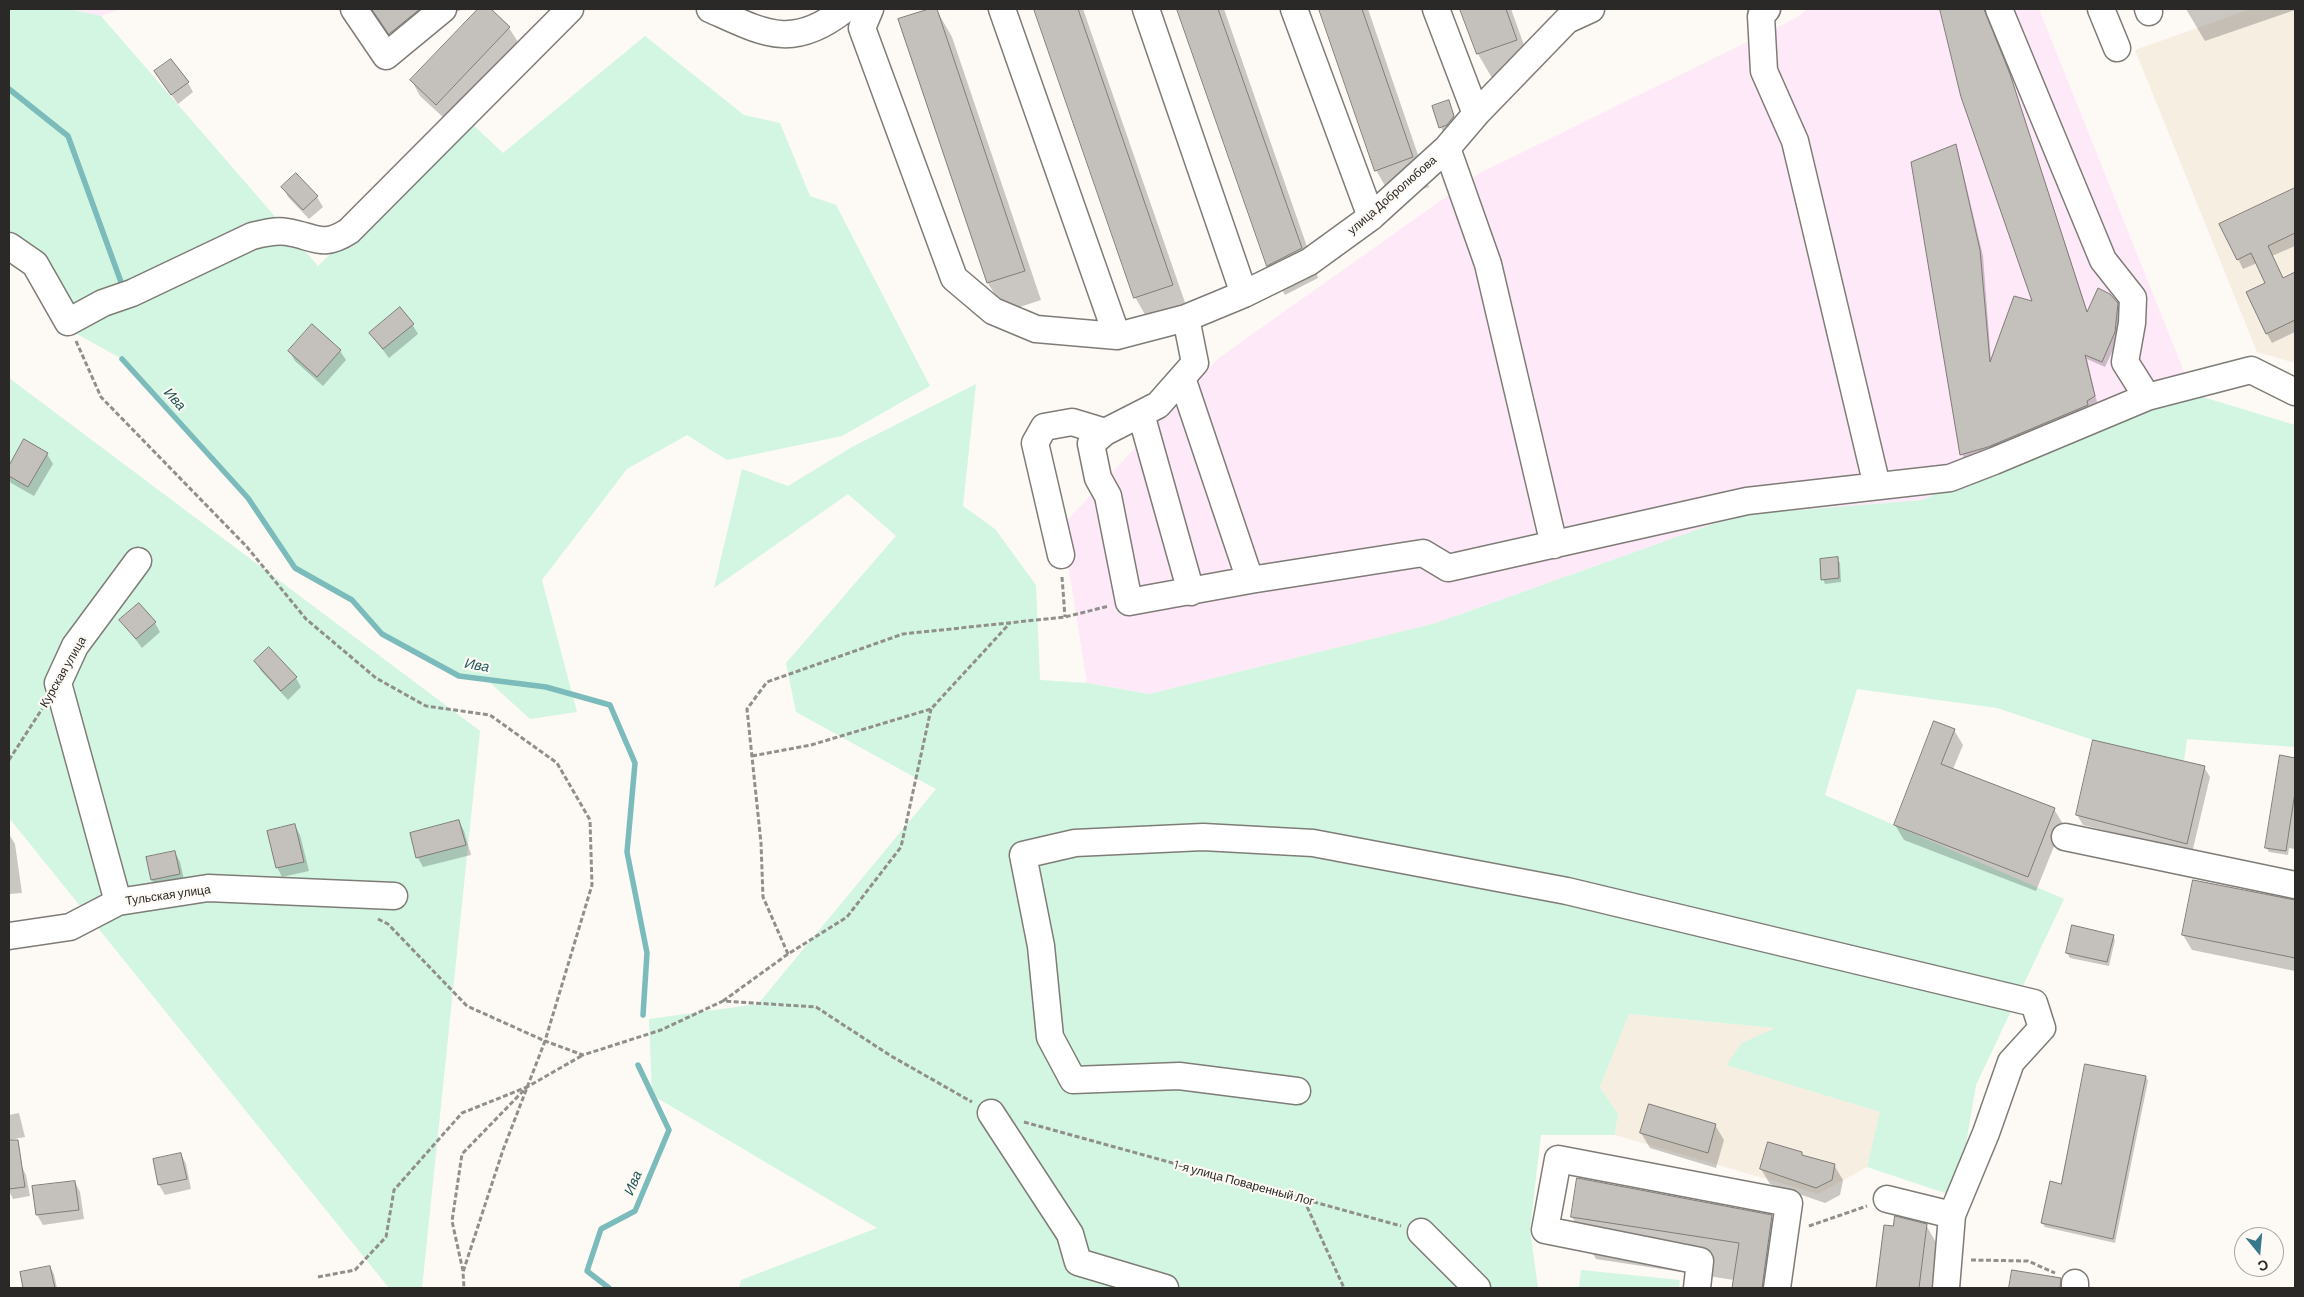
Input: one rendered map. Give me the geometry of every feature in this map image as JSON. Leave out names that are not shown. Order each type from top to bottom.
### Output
[{"type":"street","points":[[354,9],[386,56],[444,9]]},
{"type":"street","points":[[9,246],[35,264],[68,322],[103,303],[132,293],[240,241],[264,232],[287,232],[322,241],[339,238],[349,231],[570,9]]},
{"type":"street","points":[[710,9],[763,32],[786,35],[808,30],[845,9]]},
{"type":"street","name":"улица Добролюбова","points":[[870,9],[862,28],[954,278],[993,311],[1036,329],[1117,336],[1186,318],[1244,294],[1309,262],[1371,216],[1447,148],[1565,14],[1591,9]]},
{"type":"street","points":[[1002,9],[1117,336]]},
{"type":"street","points":[[1146,9],[1244,294]]},
{"type":"street","points":[[1294,9],[1371,216]]},
{"type":"street","points":[[1436,9],[1476,114]]},
{"type":"street","points":[[1767,9],[1761,16],[1764,71],[1795,141],[1877,486]]},
{"type":"street","points":[[1999,9],[2103,260],[2133,298],[2132,323],[2124,362],[2147,397]]},
{"type":"street","points":[[2100,9],[2117,48]]},
{"type":"street","points":[[1447,148],[1488,264],[1554,544]]},
{"type":"street","points":[[1186,318],[1195,363],[1158,406],[1104,432],[1091,444],[1098,478],[1108,496],[1129,602],[1250,580],[1423,554],[1448,568],[1747,501],[1950,478],[2147,397],[2251,370],[2295,392]]},
{"type":"street","points":[[1182,378],[1250,580]]},
{"type":"street","points":[[1141,414],[1191,592]]},
{"type":"street","points":[[1061,555],[1035,443],[1044,427],[1072,422],[1104,432]]},
{"type":"street","name":"Курская улица","points":[[58,683],[75,646],[138,562]]},
{"type":"street","points":[[58,683],[118,902]]},
{"type":"street","points":[[2065,836],[2295,885]]},
{"type":"street","points":[[1297,1091],[1179,1076],[1073,1080],[1050,1037],[1041,946],[1023,855],[1074,843],[1193,838],[1313,843],[1567,891],[2034,1003],[2042,1028],[2011,1062],[1986,1133],[1952,1215],[1946,1288]]},
{"type":"street","name":"Тульская улица","points":[[9,936],[70,928],[118,902],[208,888],[394,896]]},
{"type":"street","points":[[991,1113],[1070,1234],[1078,1262],[1165,1288]]},
{"type":"street","points":[[1697,1288],[1700,1261],[1545,1230],[1558,1158],[1789,1202],[1777,1288]]},
{"type":"street","points":[[1887,1200],[1952,1215]]},
{"type":"street","points":[[1421,1232],[1477,1288]]},
{"type":"path","points":[[68,322],[101,397],[246,548],[306,619],[376,678],[426,706],[490,715],[557,763],[590,820],[592,886],[544,1041],[503,1150],[463,1272]]},
{"type":"path","points":[[1061,555],[1065,617]]},
{"type":"path","points":[[788,954],[763,898],[761,843],[747,709],[767,682],[903,634],[1065,617],[1129,602]]},
{"type":"path","points":[[752,756],[811,745],[931,708],[1011,623]]},
{"type":"path","name":"Курская улица","points":[[9,760],[58,683]]},
{"type":"path","points":[[318,1277],[355,1270],[386,1237],[394,1190],[462,1113],[528,1087],[583,1055],[661,1030],[723,1001],[788,954],[847,917],[901,847],[931,708]]},
{"type":"path","points":[[371,916],[388,924],[467,1006],[544,1041],[583,1055]]},
{"type":"path","name":"1-я улица Поваренный Лог","points":[[723,1001],[816,1007],[891,1056],[991,1113],[1421,1232]]},
{"type":"path","points":[[464,1288],[463,1272],[452,1221],[462,1154],[528,1087]]},
{"type":"path","points":[[1304,1199],[1344,1288]]},
{"type":"path","points":[[1784,1234],[1887,1200]]},
{"type":"path","points":[[1948,1260],[2028,1261],[2075,1286]]},
{"type":"shaded area","points":[[69,9],[121,9],[101,16]]},
{"type":"shaded area","points":[[1807,9],[2039,9],[2193,394],[2121,414],[1922,500],[1738,515],[1436,623],[1149,694],[1087,683],[1062,526],[1219,358],[1478,174],[1796,18]]},
{"type":"shaded area","points":[[2250,9],[2295,9],[2295,363],[2257,352],[2135,50]]},
{"type":"shaded area","points":[[1628,1014],[1776,1028],[1727,1065],[1881,1112],[1867,1167],[1818,1194],[1615,1135],[1618,1114],[1600,1087]]},
{"type":"green space","points":[[9,9],[69,9],[101,16],[318,266],[468,120],[503,153],[645,36],[744,115],[780,123],[810,196],[836,205],[930,386],[842,436],[727,460],[687,435],[627,469],[542,580],[577,712],[530,719],[486,679],[459,676],[382,634],[352,600],[295,568],[248,498],[122,359],[59,324],[9,231]]},
{"type":"green space","points":[[9,378],[480,731],[422,1288],[389,1288],[9,818]]},
{"type":"green space","points":[[976,384],[963,506],[995,529],[1036,585],[1040,680],[1087,683],[1149,694],[1436,623],[1738,515],[1922,500],[2121,414],[2193,394],[2295,425],[2295,747],[2187,739],[2184,761],[2093,740],[1997,708],[1857,689],[1825,795],[2064,899],[1976,1085],[1957,1197],[1867,1167],[1880,1112],[1726,1065],[1742,1043],[1775,1028],[1629,1014],[1600,1087],[1618,1114],[1615,1135],[1541,1135],[1530,1229],[1538,1288],[739,1288],[741,1280],[877,1228],[652,1095],[649,1019],[758,1004],[936,789],[796,712],[786,663],[896,536],[848,494],[714,588],[742,469],[788,486],[852,447]]},
{"type":"green space","points":[[1581,1270],[1680,1280],[1679,1288],[1579,1288]]},
{"type":"building","points":[[372,9],[420,9],[389,34]]},
{"type":"building","points":[[478,9],[491,9],[510,27],[436,105],[410,80]]},
{"type":"building","points":[[929,9],[937,9],[1025,271],[987,283],[898,19]]},
{"type":"building","points":[[1034,9],[1078,9],[1173,285],[1134,298]]},
{"type":"building","points":[[1177,9],[1218,9],[1302,248],[1267,266]]},
{"type":"building","points":[[1319,9],[1362,9],[1413,157],[1375,171]]},
{"type":"building","points":[[1460,9],[1506,9],[1517,40],[1477,54]]},
{"type":"building","points":[[1940,9],[1984,9],[2010,74],[2087,312],[2098,288],[2110,294],[2118,303],[2115,332],[2102,362],[2085,355],[2095,396],[2087,401],[2088,405],[1988,447],[1960,455],[1911,162],[1956,144],[1980,250],[1990,362],[2014,296],[2032,301],[1961,97]]},
{"type":"building","points":[[171,59],[189,82],[171,95],[154,71]]},
{"type":"building","points":[[1449,100],[1454,116],[1447,125],[1439,128],[1432,106]]},
{"type":"building","points":[[296,173],[318,196],[303,210],[281,187]]},
{"type":"building","points":[[2295,188],[2295,233],[2268,246],[2283,278],[2295,272],[2295,320],[2266,334],[2246,292],[2265,283],[2251,253],[2237,260],[2219,224]]},
{"type":"building","points":[[400,307],[414,324],[383,349],[369,333]]},
{"type":"building","points":[[312,324],[341,350],[317,377],[288,351]]},
{"type":"building","points":[[24,439],[48,453],[28,487],[9,476],[9,466]]},
{"type":"building","points":[[1838,557],[1839,578],[1821,580],[1820,559]]},
{"type":"building","points":[[139,603],[156,622],[136,639],[119,620]]},
{"type":"building","points":[[269,647],[297,677],[281,691],[254,661]]},
{"type":"building","points":[[1934,721],[1955,729],[1941,764],[2055,808],[2028,877],[1894,825]]},
{"type":"building","points":[[2093,740],[2205,766],[2187,844],[2076,815]]},
{"type":"building","points":[[2280,755],[2295,758],[2295,792],[2286,851],[2265,848]]},
{"type":"building","points":[[459,820],[466,845],[416,858],[410,833]]},
{"type":"building","points":[[295,824],[304,862],[276,868],[267,831]]},
{"type":"building","points":[[175,851],[180,874],[151,880],[146,857]]},
{"type":"building","points":[[2193,880],[2295,900],[2295,958],[2182,935]]},
{"type":"building","points":[[2072,925],[2114,935],[2107,962],[2066,953]]},
{"type":"building","points":[[2085,1064],[2146,1076],[2113,1239],[2041,1223],[2050,1181],[2061,1184]]},
{"type":"building","points":[[1649,1104],[1716,1124],[1708,1153],[1640,1133]]},
{"type":"building","points":[[9,1140],[18,1140],[25,1187],[9,1189]]},
{"type":"building","points":[[1768,1142],[1802,1152],[1802,1155],[1835,1164],[1832,1180],[1816,1188],[1760,1169]]},
{"type":"building","points":[[181,1153],[187,1179],[158,1185],[153,1159]]},
{"type":"building","points":[[1577,1178],[1772,1215],[1762,1288],[1732,1288],[1739,1243],[1571,1217]]},
{"type":"building","points":[[75,1181],[79,1210],[36,1215],[32,1186]]},
{"type":"building","points":[[1895,1216],[1927,1224],[1919,1288],[1876,1288],[1884,1225],[1893,1226]]},
{"type":"building","points":[[50,1266],[55,1288],[23,1288],[20,1272]]},
{"type":"building","points":[[2012,1270],[2061,1278],[2060,1288],[2009,1288]]},
{"type":"waterway","name":"Ива","points":[[9,89],[68,136],[121,282]]},
{"type":"waterway","name":"Ива","points":[[122,359],[248,498],[295,568],[352,600],[382,634],[459,676],[546,687],[610,705],[635,763],[627,852],[647,953],[643,1015]]},
{"type":"waterway","name":"Ива","points":[[609,1288],[587,1271],[601,1229],[635,1211],[669,1130],[638,1065]]}]
